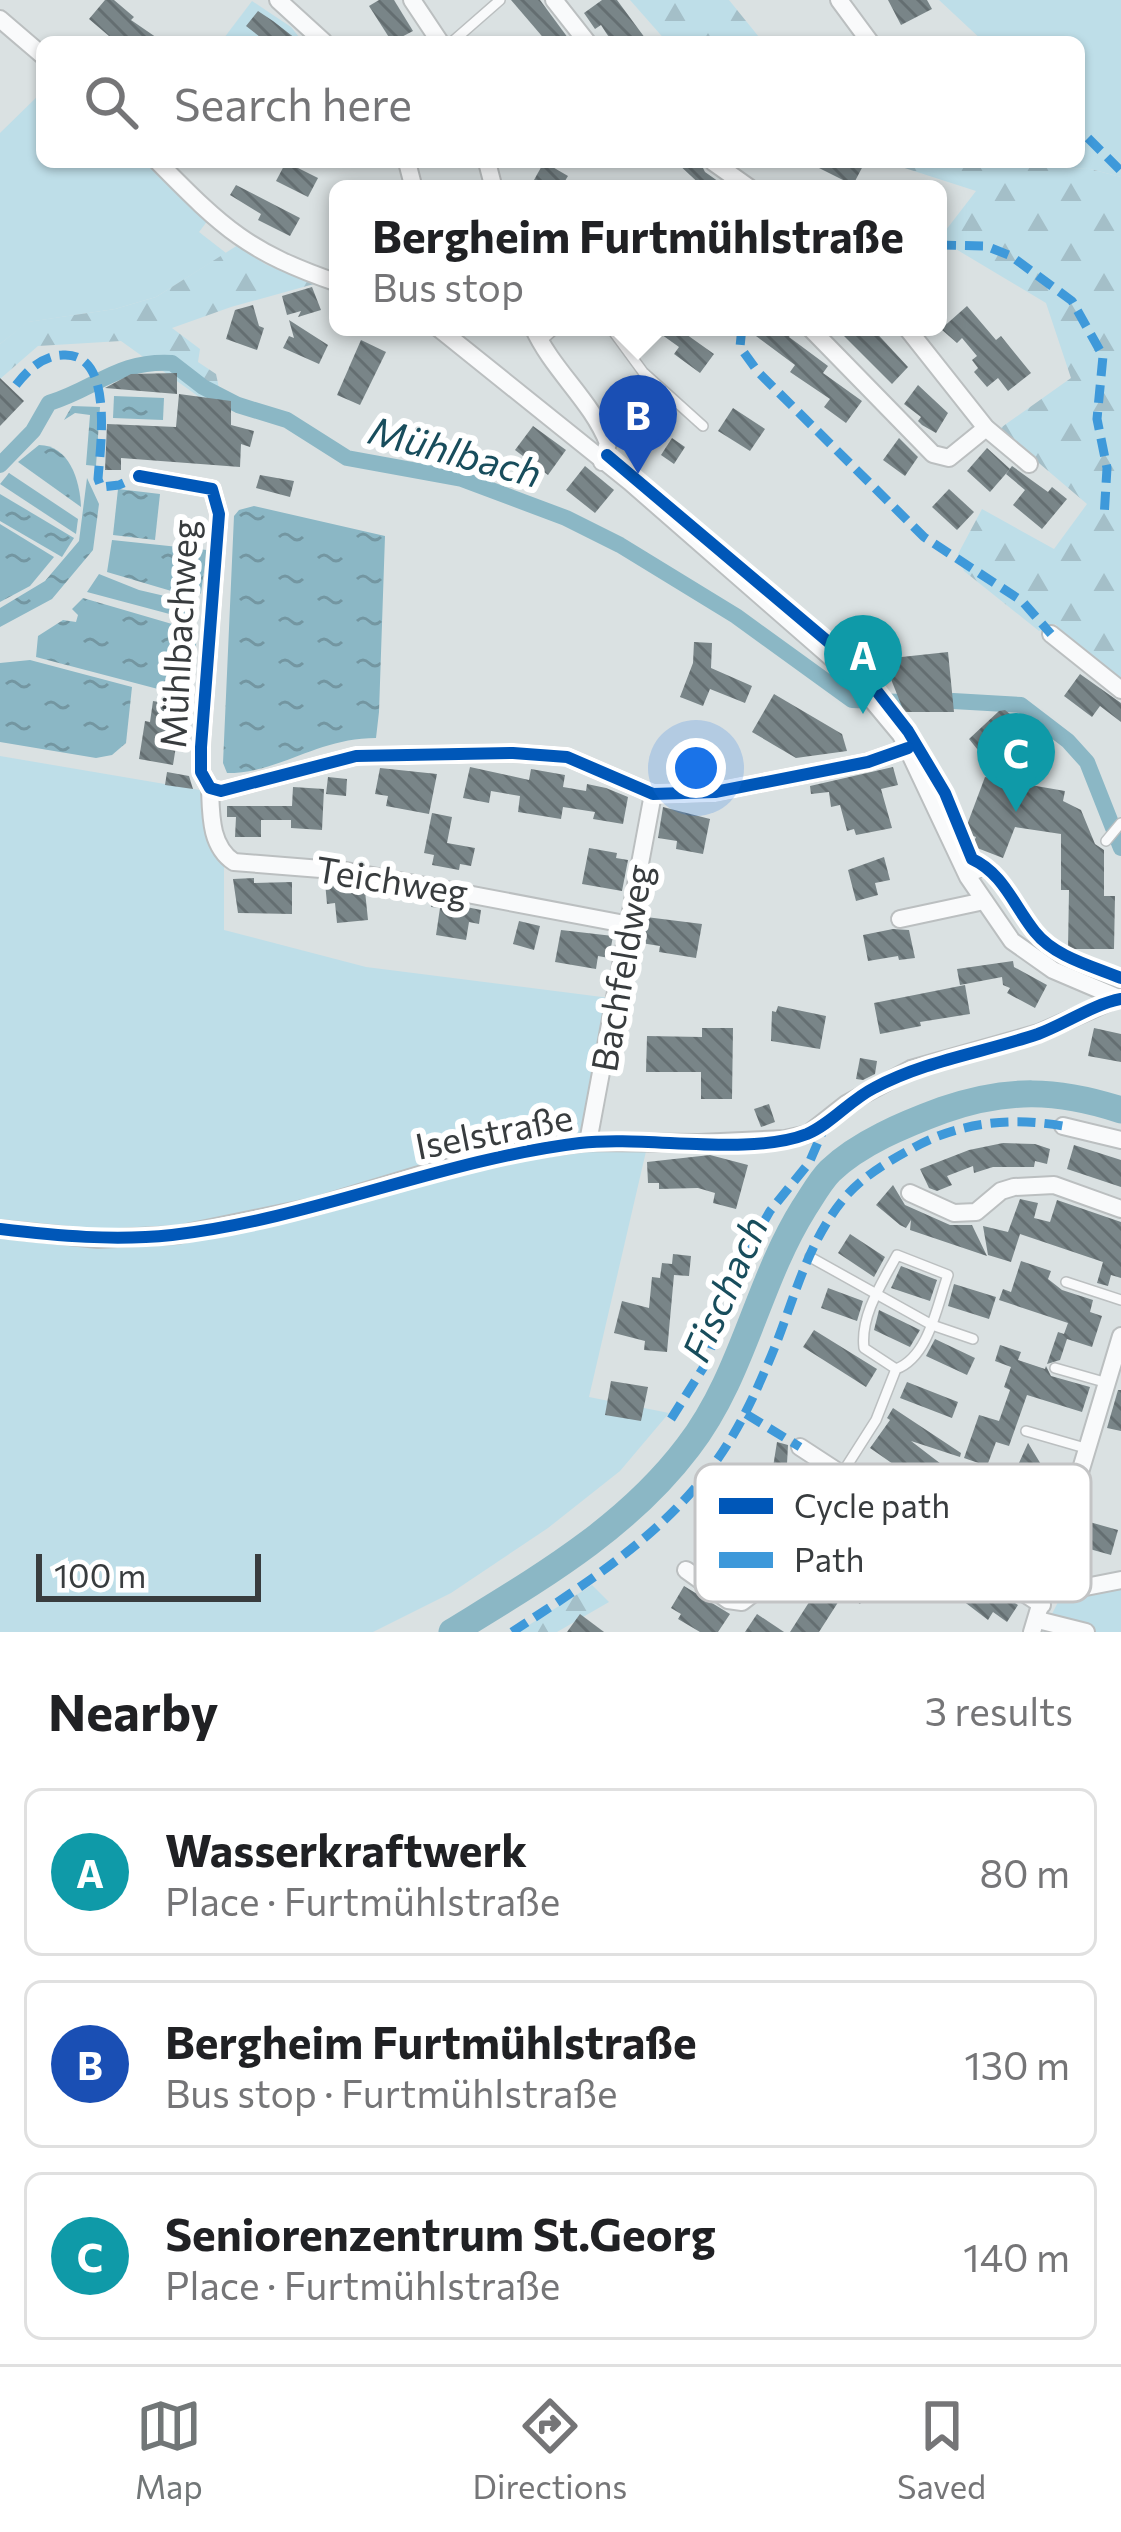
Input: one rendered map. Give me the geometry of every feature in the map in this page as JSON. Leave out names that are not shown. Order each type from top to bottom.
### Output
[{"type":"street","points":[[278,0],[317,36]]},
{"type":"street","points":[[412,0],[436,36]]},
{"type":"street","points":[[554,0],[582,36]]},
{"type":"street","points":[[839,0],[866,36]]},
{"type":"street","points":[[0,19],[36,50]]},
{"type":"street","points":[[164,168],[235,236],[263,255],[329,280]]},
{"type":"street","points":[[448,336],[630,482],[872,696],[908,748],[968,877],[1012,940],[1052,970],[1119,999]]},
{"type":"street","points":[[537,336],[603,431],[608,443],[602,462]]},
{"type":"street","points":[[818,336],[933,454],[950,458],[986,428]]},
{"type":"street","points":[[913,336],[986,428],[1029,464]]},
{"type":"street","name":"Mühlbachweg","points":[[139,476],[212,488],[219,514],[201,747],[201,772],[210,788],[221,791],[356,756],[513,753],[567,757],[653,794],[715,792],[868,762],[908,748]]},
{"type":"street","points":[[1051,634],[1121,690]]},
{"type":"street","name":"Teichweg","points":[[210,788],[217,843],[222,854],[234,862],[359,873],[630,925]]},
{"type":"street","name":"Bachfeldweg","points":[[588,1142],[653,794]]},
{"type":"street","points":[[900,919],[984,901]]},
{"type":"street","name":"Iselstraße","points":[[0,1229],[98,1239],[177,1234],[313,1207],[476,1160],[588,1142],[729,1143],[808,1134],[846,1104],[911,1069],[1039,1034],[1119,999]]},
{"type":"street","points":[[1063,1126],[1121,1140]]},
{"type":"street","points":[[910,1193],[954,1214],[976,1212],[1001,1191],[1014,1187],[1054,1185],[1121,1209]]},
{"type":"street","points":[[1081,1464],[1121,1336]]},
{"type":"street","points":[[800,1447],[825,1464]]},
{"type":"street","points":[[686,1570],[695,1576]]},
{"type":"street","points":[[1091,1586],[1121,1580]]},
{"type":"street","points":[[1039,1612],[1086,1632]]},
{"type":"lane","points":[[459,36],[500,0]]},
{"type":"lane","points":[[617,336],[643,371],[704,425]]},
{"type":"lane","points":[[1106,842],[1121,823]]},
{"type":"lane","points":[[968,877],[992,868]]},
{"type":"lane","points":[[847,1464],[876,1420],[896,1369],[914,1358],[932,1325],[948,1275],[897,1256],[874,1296],[862,1335],[864,1348],[896,1369]]},
{"type":"lane","points":[[810,1257],[874,1296],[973,1339]]},
{"type":"lane","points":[[1066,1282],[1121,1300]]},
{"type":"lane","points":[[1055,1368],[1104,1382]]},
{"type":"lane","points":[[1026,1431],[1085,1448]]},
{"type":"green space","points":[[630,0],[729,0],[758,36],[662,36]]},
{"type":"green space","points":[[939,0],[1121,0],[1121,177],[1060,168],[1085,168],[1085,36],[978,36]]},
{"type":"green space","points":[[252,1],[298,36],[226,36]]},
{"type":"green space","points":[[36,98],[36,168],[153,168],[208,220],[199,232],[226,253],[156,297],[115,309],[28,322],[0,344],[0,133]]},
{"type":"green space","points":[[905,168],[1090,169],[1121,177],[1121,686],[1055,624],[1039,631],[964,571],[958,554],[982,509],[1054,549],[1087,504],[999,429],[1071,378],[1046,303],[947,244],[947,229],[976,191]]},
{"type":"green space","points":[[238,245],[265,264],[314,284],[172,328],[200,349],[198,362],[216,374],[219,388],[209,404],[121,341],[38,346],[0,379],[0,344],[27,322],[115,309],[156,297]]},
{"type":"green space","points":[[0,756],[200,790],[210,840],[224,866],[224,930],[366,967],[610,998],[581,1149],[647,1147],[589,1397],[669,1413],[620,1471],[548,1528],[451,1593],[373,1632],[0,1632]]},
{"type":"green space","points":[[1121,1583],[1121,1632],[1043,1632],[1058,1602],[1091,1602],[1091,1590]]},
{"type":"green space","points":[[592,1585],[609,1602],[557,1632],[518,1632]]},
{"type":"water","points":[[114,396],[164,398],[163,420],[113,418]]},
{"type":"water","points":[[72,406],[100,407],[96,466],[86,465],[90,415],[75,413],[64,420]]},
{"type":"water","points":[[39,445],[65,457],[75,476],[81,507],[18,462]]},
{"type":"water","points":[[9,473],[78,519],[76,534],[0,484]]},
{"type":"water","points":[[87,478],[99,504],[93,550],[52,599],[0,627],[0,608],[45,581],[79,541]]},
{"type":"water","points":[[118,489],[160,494],[155,540],[113,535]]},
{"type":"water","points":[[0,494],[74,538],[62,557],[0,521]]},
{"type":"water","points":[[254,506],[385,536],[379,712],[376,738],[335,743],[264,768],[227,773],[223,763],[234,516]]},
{"type":"water","points":[[0,524],[54,557],[30,586],[0,602]]},
{"type":"water","points":[[112,540],[207,550],[201,593],[195,598],[107,572]]},
{"type":"water","points":[[99,574],[139,590],[199,604],[192,620],[87,592]]},
{"type":"water","points":[[83,598],[196,631],[196,655],[185,692],[177,694],[36,657],[38,636],[63,620],[76,622],[78,615],[72,609]]},
{"type":"water","points":[[30,660],[132,687],[126,743],[112,755],[96,758],[0,742],[0,663]]},
{"type":"building","points":[[105,0],[114,0],[154,36],[109,36],[89,19]]},
{"type":"building","points":[[394,0],[413,31],[388,36],[369,6]]},
{"type":"building","points":[[511,0],[540,0],[567,36],[542,36]]},
{"type":"building","points":[[602,0],[617,0],[644,36],[608,36],[601,25],[595,29],[584,13]]},
{"type":"building","points":[[888,0],[927,0],[932,9],[901,25]]},
{"type":"building","points":[[258,11],[292,36],[259,36],[246,26]]},
{"type":"building","points":[[283,168],[298,168],[318,178],[308,197],[276,181]]},
{"type":"building","points":[[541,168],[554,168],[568,176],[566,180],[534,180]]},
{"type":"building","points":[[682,168],[703,168],[716,180],[695,180]]},
{"type":"building","points":[[819,168],[862,168],[856,180],[843,180]]},
{"type":"building","points":[[236,185],[300,218],[290,236],[258,220],[261,214],[230,195]]},
{"type":"building","points":[[312,287],[321,310],[287,315],[282,296]]},
{"type":"building","points":[[253,305],[259,326],[264,328],[257,350],[226,339],[235,310]]},
{"type":"building","points":[[967,306],[996,340],[1001,336],[1031,373],[1008,391],[998,378],[987,387],[974,372],[978,368],[972,360],[977,356],[962,338],[957,343],[947,334],[947,324]]},
{"type":"building","points":[[289,320],[328,345],[319,364],[283,348],[289,336],[294,338]]},
{"type":"building","points":[[664,336],[689,336],[714,354],[700,373],[674,354],[679,347]]},
{"type":"building","points":[[756,336],[790,336],[828,366],[823,373],[862,401],[846,423],[824,407],[830,399],[790,372],[795,365]]},
{"type":"building","points":[[844,336],[879,336],[908,367],[892,384]]},
{"type":"building","points":[[361,340],[386,352],[360,405],[337,395]]},
{"type":"building","points":[[177,373],[177,394],[105,388],[131,374]]},
{"type":"building","points":[[0,378],[24,401],[0,426]]},
{"type":"building","points":[[918,385],[948,413],[936,433],[904,404]]},
{"type":"building","points":[[179,394],[231,401],[231,425],[254,431],[250,447],[241,444],[240,467],[121,458],[121,470],[105,470],[107,424],[176,427]]},
{"type":"building","points":[[733,408],[765,429],[750,451],[718,431]]},
{"type":"building","points":[[533,426],[566,450],[548,475],[515,450]]},
{"type":"building","points":[[672,438],[685,447],[674,464],[661,455]]},
{"type":"building","points":[[899,438],[918,457],[905,476],[883,460]]},
{"type":"building","points":[[987,448],[1010,469],[990,492],[967,471]]},
{"type":"building","points":[[585,466],[614,490],[595,513],[566,490]]},
{"type":"building","points":[[1012,466],[1048,492],[1052,487],[1067,499],[1042,529],[1013,505],[1025,490],[1006,474]]},
{"type":"building","points":[[260,475],[294,481],[290,497],[256,488]]},
{"type":"building","points":[[949,489],[974,512],[957,530],[932,507]]},
{"type":"building","points":[[694,642],[712,643],[711,668],[752,686],[745,703],[710,689],[703,706],[680,697],[693,663]]},
{"type":"building","points":[[948,652],[954,712],[904,712],[883,659]]},
{"type":"building","points":[[1080,674],[1121,703],[1121,722],[1100,706],[1092,717],[1064,696]]},
{"type":"building","points":[[774,694],[842,734],[847,751],[796,758],[752,732]]},
{"type":"building","points":[[153,701],[189,707],[186,722],[180,721],[173,765],[139,759]]},
{"type":"building","points":[[1005,710],[1021,723],[1025,717],[1048,736],[1033,757],[1010,740],[1006,744],[1000,740],[982,755],[969,739]]},
{"type":"building","points":[[470,767],[529,780],[531,769],[565,775],[563,787],[606,788],[628,797],[623,824],[593,819],[595,812],[563,807],[561,819],[518,812],[520,796],[491,791],[489,803],[463,798]]},
{"type":"building","points":[[893,767],[898,785],[881,789],[892,828],[856,835],[854,829],[847,831],[840,805],[831,807],[829,792],[811,794],[810,786]]},
{"type":"building","points":[[380,768],[437,774],[429,814],[386,806],[388,796],[375,794]]},
{"type":"building","points":[[167,772],[189,776],[193,789],[165,785]]},
{"type":"building","points":[[328,777],[347,779],[346,796],[326,794]]},
{"type":"building","points":[[985,777],[1065,791],[1063,801],[1081,810],[1095,844],[1104,850],[1104,896],[1115,896],[1114,949],[1068,949],[1069,890],[1061,890],[1061,834],[1015,827],[1003,858],[972,846],[976,837],[964,833]]},
{"type":"building","points":[[293,787],[324,789],[322,830],[291,828],[291,820],[261,820],[261,837],[235,837],[236,817],[227,817],[227,806],[292,806]]},
{"type":"building","points":[[663,807],[710,819],[703,854],[676,849],[677,841],[658,838]]},
{"type":"building","points":[[432,813],[452,817],[447,843],[475,848],[471,866],[460,864],[459,870],[432,865],[434,855],[424,853]]},
{"type":"building","points":[[589,848],[628,860],[622,891],[582,884]]},
{"type":"building","points":[[884,857],[890,880],[875,883],[878,895],[856,901],[848,870]]},
{"type":"building","points":[[254,878],[254,883],[292,882],[292,914],[238,913],[233,879]]},
{"type":"building","points":[[325,882],[347,884],[348,893],[365,891],[368,920],[337,923],[335,903],[327,904]]},
{"type":"building","points":[[432,900],[481,910],[479,924],[469,922],[466,940],[436,935],[440,908],[431,907]]},
{"type":"building","points":[[646,917],[702,924],[696,958],[659,952],[660,946],[641,943]]},
{"type":"building","points":[[519,921],[540,926],[534,950],[513,944]]},
{"type":"building","points":[[561,930],[613,936],[609,958],[598,956],[596,969],[555,962]]},
{"type":"building","points":[[909,930],[915,958],[868,961],[863,935]]},
{"type":"building","points":[[1013,961],[1014,967],[1047,985],[1035,1008],[1007,993],[1010,988],[1003,985],[1002,977],[960,985],[957,969]]},
{"type":"building","points":[[965,985],[970,1014],[880,1034],[874,1003]]},
{"type":"building","points":[[778,1006],[826,1016],[820,1049],[771,1041],[772,1011]]},
{"type":"building","points":[[702,1028],[733,1028],[732,1099],[701,1099],[701,1072],[646,1072],[647,1036],[702,1037]]},
{"type":"building","points":[[1094,1028],[1121,1034],[1121,1062],[1088,1056]]},
{"type":"building","points":[[860,1058],[877,1061],[875,1074],[863,1080],[856,1079]]},
{"type":"building","points":[[769,1104],[775,1122],[761,1127],[754,1109]]},
{"type":"building","points":[[1003,1143],[1050,1149],[1047,1164],[1035,1161],[1034,1167],[993,1167],[974,1173],[973,1166],[947,1176],[952,1185],[937,1191],[929,1188],[920,1169],[969,1150]]},
{"type":"building","points":[[1074,1145],[1121,1160],[1121,1187],[1067,1169]]},
{"type":"building","points":[[710,1155],[748,1165],[736,1209],[713,1203],[715,1193],[698,1188],[659,1189],[659,1183],[648,1183],[647,1162]]},
{"type":"building","points":[[893,1185],[905,1205],[950,1225],[972,1225],[987,1256],[910,1230],[911,1220],[906,1228],[900,1225],[876,1205]]},
{"type":"building","points":[[1020,1199],[1038,1203],[1034,1218],[1050,1222],[1057,1200],[1121,1222],[1121,1278],[1111,1275],[1108,1286],[1097,1283],[1103,1262],[1020,1234],[1011,1262],[988,1255],[983,1226],[1008,1232]]},
{"type":"building","points":[[850,1234],[885,1257],[874,1277],[838,1253]]},
{"type":"building","points":[[673,1254],[691,1256],[689,1276],[674,1275],[667,1352],[644,1350],[645,1341],[614,1333],[622,1301],[649,1308],[652,1277],[660,1278],[662,1263],[672,1264]]},
{"type":"building","points":[[1021,1261],[1051,1271],[1048,1279],[1062,1290],[1093,1300],[1090,1312],[1102,1316],[1092,1347],[1067,1339],[1060,1360],[1047,1364],[1058,1332],[1064,1334],[1068,1323],[999,1300],[1003,1289],[1011,1292]]},
{"type":"building","points":[[901,1266],[937,1280],[930,1301],[891,1288]]},
{"type":"building","points":[[954,1284],[996,1297],[989,1319],[948,1306]]},
{"type":"building","points":[[828,1288],[863,1301],[857,1321],[821,1308]]},
{"type":"building","points":[[879,1310],[920,1330],[910,1347],[874,1330]]},
{"type":"building","points":[[814,1330],[877,1369],[866,1387],[803,1347]]},
{"type":"building","points":[[935,1339],[975,1358],[967,1375],[926,1356]]},
{"type":"building","points":[[1000,1345],[1021,1352],[1018,1360],[1046,1366],[1051,1376],[1090,1387],[1082,1412],[1027,1395],[1009,1446],[996,1442],[988,1464],[981,1464],[964,1458],[979,1415],[999,1421],[1010,1390],[1004,1387],[1011,1367],[995,1361]]},
{"type":"building","points":[[611,1381],[648,1387],[641,1421],[605,1415]]},
{"type":"building","points":[[907,1382],[958,1402],[952,1418],[900,1398]]},
{"type":"building","points":[[1121,1390],[1121,1431],[1107,1428]]},
{"type":"building","points":[[893,1408],[961,1453],[960,1457],[911,1441],[941,1464],[893,1464],[870,1448]]},
{"type":"building","points":[[777,1442],[788,1445],[787,1464],[774,1464]]},
{"type":"building","points":[[1028,1443],[1041,1464],[1019,1464]]},
{"type":"building","points":[[1091,1522],[1118,1530],[1111,1555],[1091,1549]]},
{"type":"building","points":[[684,1586],[695,1593],[695,1602],[710,1602],[730,1614],[718,1632],[700,1632],[678,1619],[681,1614],[671,1608]]},
{"type":"building","points":[[809,1602],[838,1602],[819,1632],[790,1632]]},
{"type":"building","points":[[964,1602],[1018,1605],[1007,1622],[993,1612],[988,1620]]},
{"type":"building","points":[[580,1614],[604,1632],[567,1632]]},
{"type":"building","points":[[757,1614],[784,1632],[745,1632]]},
{"type":"waterway","name":"Mühlbach","points":[[0,465],[33,431],[49,403],[122,370],[172,363],[203,387],[238,405],[287,420],[347,458],[462,479],[566,518],[736,616],[852,700],[902,702]]},
{"type":"waterway","name":"Mühlbach","points":[[953,701],[1021,705],[1068,741],[1087,762],[1121,848]]},
{"type":"waterway","name":"Fischach","points":[[452,1632],[609,1528],[664,1476],[723,1390],[804,1208],[842,1161],[913,1122],[989,1098],[1053,1095],[1121,1110]]},
{"type":"marked path","points":[[1088,138],[1121,171]]},
{"type":"marked path","points":[[947,245],[986,246],[1011,256],[1072,301],[1103,356],[1097,419],[1107,468],[1104,518]]},
{"type":"marked path","points":[[741,336],[740,347],[758,372],[924,537],[1022,601],[1051,634]]},
{"type":"marked path","points":[[16,385],[48,358],[80,358],[91,369],[101,404],[101,487],[139,476]]},
{"type":"marked path","points":[[714,1464],[755,1393],[820,1235],[854,1188],[895,1158],[949,1132],[1005,1122],[1063,1126]]},
{"type":"marked path","points":[[671,1419],[705,1365],[743,1258],[770,1211],[809,1163],[825,1126]]},
{"type":"marked path","points":[[746,1414],[800,1447]]},
{"type":"marked path","points":[[512,1632],[647,1536],[695,1489]]},
{"type":"cycle path","points":[[607,455],[858,667],[908,731],[945,793],[972,859],[1000,881],[1043,941],[1121,978]]},
{"type":"cycle path","points":[[139,476],[212,489],[219,514],[201,747],[201,772],[210,788],[221,791],[356,756],[513,753],[567,757],[653,794],[715,792],[868,762],[908,748]]},
{"type":"cycle path","points":[[0,1229],[86,1237],[172,1235],[275,1216],[528,1151],[606,1141],[726,1145],[783,1141],[816,1130],[865,1093],[894,1078],[1038,1034],[1121,999]]},
{"type":"place","name":"Bergheim Furtmühlstraße","points":[[638,474]]},
{"type":"place","name":"Wasserkraftwerk","points":[[863,714]]},
{"type":"place","name":"Seniorenzentrum St.Georg","points":[[1016,812]]}]
